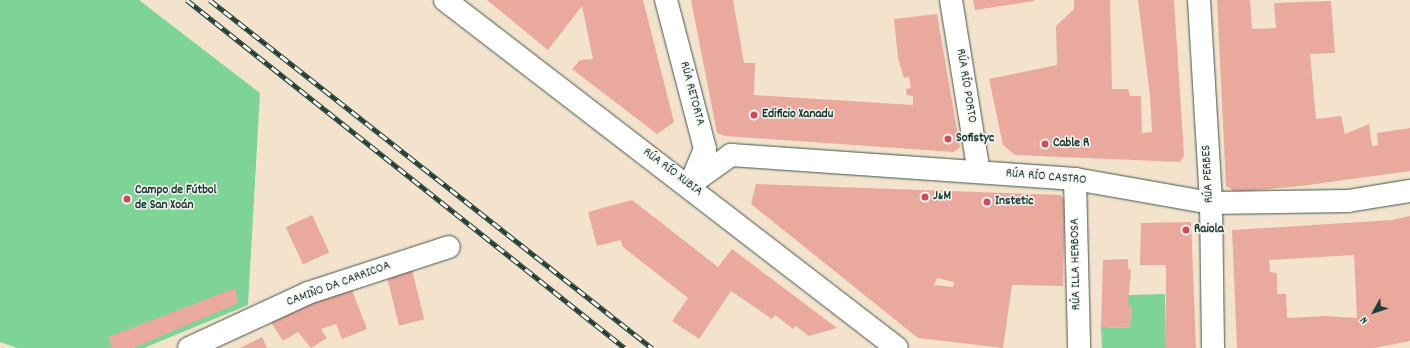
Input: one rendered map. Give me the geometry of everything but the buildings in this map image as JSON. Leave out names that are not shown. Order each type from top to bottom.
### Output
[{"type":"street","name":"RÚA RÍO XUBIA","points":[[446,0],[689,185],[897,348]]},
{"type":"street","name":"RÚA RETORTA","points":[[666,0],[705,149],[689,185]]},
{"type":"street","name":"RÚA RÍO PORTO","points":[[951,0],[979,172]]},
{"type":"street","name":"RÚA PERBES","points":[[1199,0],[1210,203],[1212,348]]},
{"type":"street","name":"RÚA RÍO CASTRO","points":[[689,185],[731,155],[1075,179],[1210,203],[1348,201],[1410,191]]},
{"type":"street","name":"RÚA ILLA HERBOSA","points":[[1075,179],[1079,348]]},
{"type":"street","name":"CAMIÑO DA CARRICOA","points":[[189,348],[308,293],[448,247]]},
{"type":"green space","name":"Campo de Fútbol de San Xoán","points":[[0,0],[139,0],[260,93],[248,305],[144,348],[17,348],[0,342]]},
{"type":"green space","points":[[1165,294],[1166,348],[1102,348],[1101,327],[1130,328],[1131,305],[1128,305],[1128,295]]},
{"type":"railway","points":[[187,0],[625,348]]},
{"type":"railway","points":[[210,0],[652,348]]},
{"type":"place","name":"Edificio Xanadu","points":[[754,115]]},
{"type":"place","name":"Sofistyc","points":[[948,139]]},
{"type":"place","name":"Cable R","points":[[1045,144]]},
{"type":"place","name":"J&M","points":[[925,197]]},
{"type":"place","name":"Campo de Fútbol de San Xoán","points":[[127,199]]},
{"type":"place","name":"Instetic","points":[[987,202]]},
{"type":"place","name":"Raiola","points":[[1186,230]]}]
